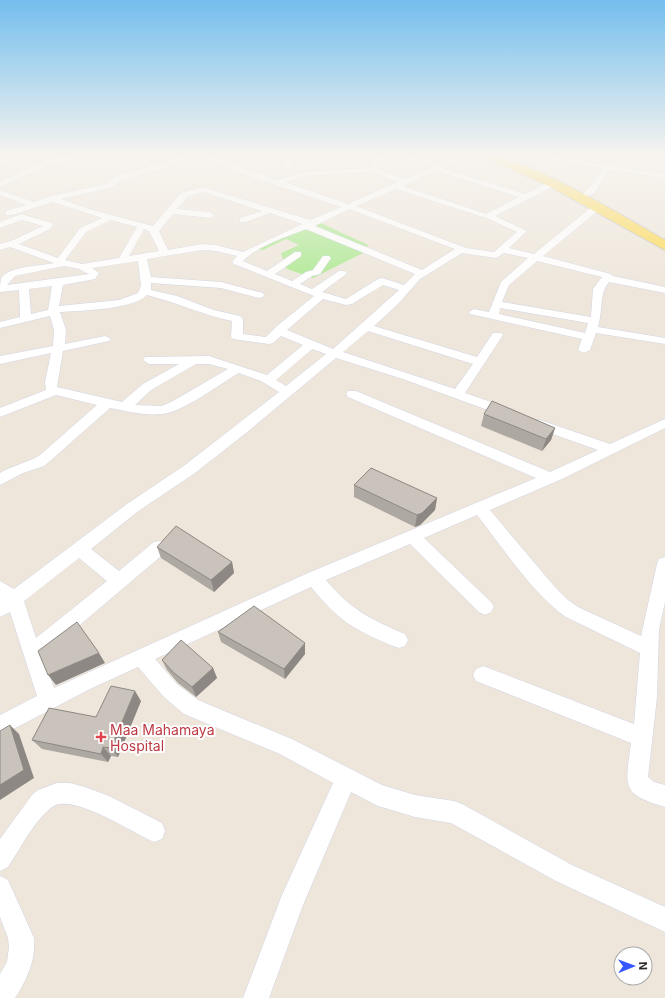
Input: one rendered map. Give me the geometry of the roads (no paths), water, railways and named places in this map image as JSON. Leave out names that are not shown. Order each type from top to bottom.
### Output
[{"type":"main road","points":[[587,201],[665,246]]},
{"type":"street","points":[[22,201],[34,205]]},
{"type":"street","points":[[0,216],[48,201]]},
{"type":"street","points":[[57,201],[86,211],[149,228],[164,252]]},
{"type":"street","points":[[149,228],[179,201]]},
{"type":"street","points":[[239,201],[271,210],[310,225],[422,273]]},
{"type":"street","points":[[334,201],[462,249],[493,256],[498,255],[522,230],[444,201]]},
{"type":"street","points":[[362,201],[310,225],[270,241],[244,255],[237,262],[317,294],[350,302],[383,280],[406,289]]},
{"type":"street","points":[[488,217],[516,201]]},
{"type":"street","points":[[493,317],[496,304],[504,284],[598,206]]},
{"type":"street","points":[[244,220],[271,210]]},
{"type":"street","points":[[169,211],[210,215]]},
{"type":"street","points":[[0,225],[21,217],[49,225],[0,247]]},
{"type":"street","points":[[0,289],[7,276],[12,273],[46,268],[62,262],[84,230],[111,217]]},
{"type":"street","points":[[123,260],[156,218]]},
{"type":"street","points":[[0,289],[84,279],[94,275],[93,271],[82,267],[16,247],[14,242]]},
{"type":"street","points":[[82,267],[164,252],[209,247],[244,255]]},
{"type":"street","points":[[0,609],[15,600],[137,505],[201,461],[366,327],[422,273],[462,249]]},
{"type":"street","points":[[503,250],[606,275],[608,276],[606,278]]},
{"type":"street","points":[[268,274],[298,254]]},
{"type":"street","points":[[142,256],[145,292]]},
{"type":"street","points":[[0,269],[50,258]]},
{"type":"street","points":[[293,284],[309,274],[317,272],[326,258]]},
{"type":"street","points":[[0,325],[54,310],[114,304],[138,297],[145,292],[156,293],[173,298],[211,313],[236,318],[238,320],[237,337],[269,341],[317,294],[342,273]]},
{"type":"street","points":[[606,278],[665,290]]},
{"type":"street","points":[[584,350],[592,329],[598,289],[606,278]]},
{"type":"street","points":[[145,280],[221,285],[259,295]]},
{"type":"street","points":[[58,282],[54,310],[60,330],[59,350],[51,382],[51,388],[55,390],[125,407],[163,410],[170,408],[238,368]]},
{"type":"street","points":[[24,286],[26,318]]},
{"type":"street","points":[[496,304],[592,329]]},
{"type":"street","points":[[474,312],[493,317],[592,329],[665,341]]},
{"type":"street","points":[[366,327],[480,362]]},
{"type":"street","points":[[281,330],[333,353],[400,374],[611,450]]},
{"type":"street","points":[[457,395],[480,362],[496,335]]},
{"type":"street","points":[[0,360],[59,350],[105,339]]},
{"type":"street","points":[[268,380],[311,344]]},
{"type":"street","points":[[149,360],[218,361],[268,380],[287,392]]},
{"type":"street","points":[[125,407],[147,387],[194,360]]},
{"type":"street","points":[[0,413],[55,390]]},
{"type":"street","points":[[352,394],[550,478]]},
{"type":"street","points":[[0,480],[18,469],[39,462],[45,458],[107,403]]},
{"type":"street","points":[[0,726],[48,700],[314,578],[550,478],[611,450],[665,422]]},
{"type":"street","points":[[480,508],[548,591],[562,605],[572,612],[648,648]]},
{"type":"street","points":[[412,536],[485,607]]},
{"type":"street","points":[[32,653],[160,547]]},
{"type":"street","points":[[80,549],[119,581]]},
{"type":"street","points":[[665,564],[651,618],[648,648],[647,697],[637,780],[640,786],[646,790],[665,796]]},
{"type":"street","points":[[314,578],[338,606],[349,615],[399,640]]},
{"type":"street","points":[[0,588],[15,600],[48,700]]},
{"type":"street","points":[[142,657],[158,677],[183,702],[191,707],[287,747],[378,795],[415,806],[454,812],[564,873],[665,920]]},
{"type":"street","points":[[484,675],[642,737]]},
{"type":"street","points":[[262,995],[291,904],[346,778]]},
{"type":"street","points":[[0,859],[38,807],[50,796],[58,794],[68,794],[89,799],[154,831]]},
{"type":"street","points":[[0,888],[21,938],[23,947],[21,960],[16,974],[0,998]]},
{"type":"place","name":"Maa Mahamaya Hospital","points":[[101,737]]}]
